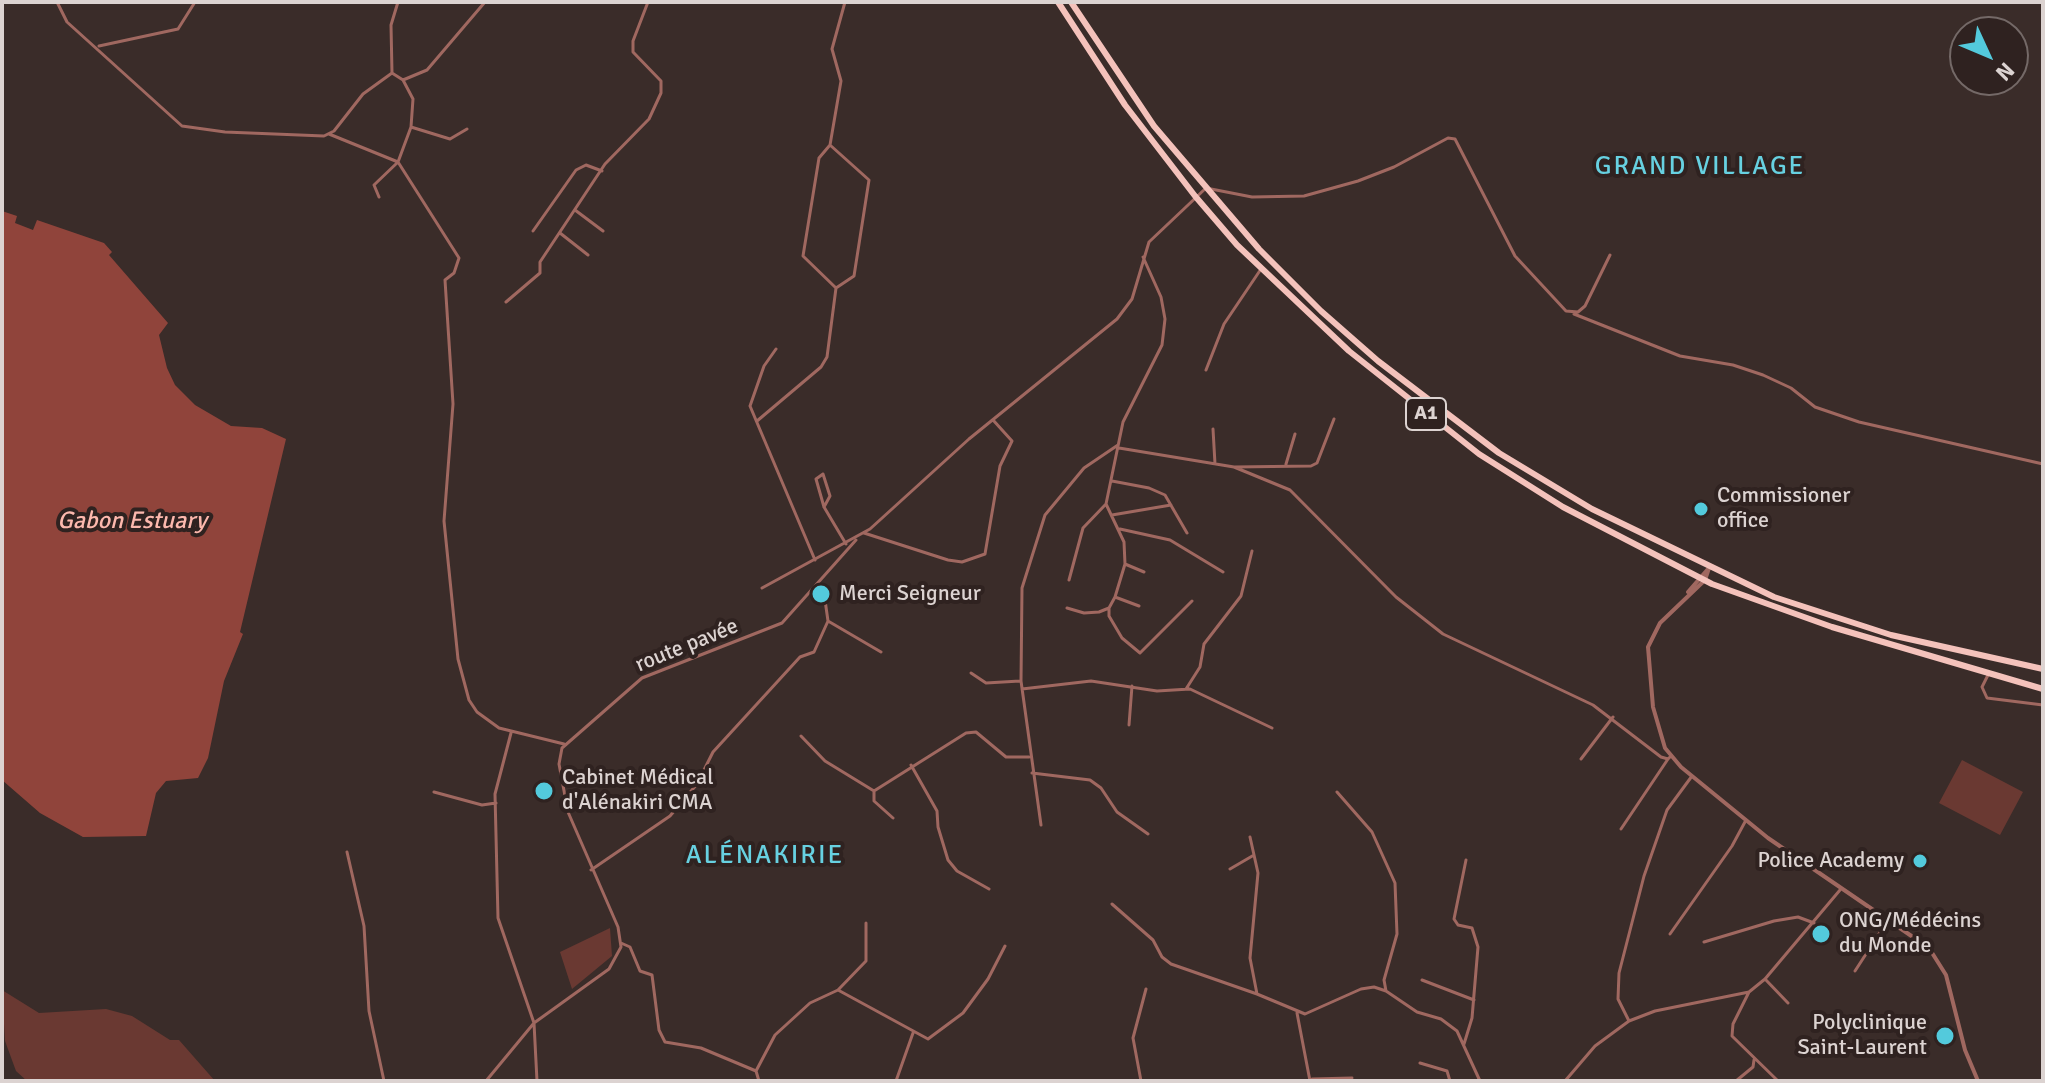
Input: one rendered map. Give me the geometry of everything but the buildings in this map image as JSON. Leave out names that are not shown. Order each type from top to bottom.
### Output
[{"type":"highway","name":"A1","points":[[1058,2],[1120,98],[1195,196],[1261,269],[1349,351],[1479,454],[1563,507],[1702,578],[1790,613],[2043,689]]},
{"type":"highway","name":"A1","points":[[1071,2],[1154,126],[1206,188],[1321,311],[1462,427],[1540,480],[1709,568],[1774,597],[1861,626],[2043,669]]},
{"type":"street","points":[[57,2],[67,22],[182,126],[247,133],[329,134],[398,162],[443,228],[459,258],[454,273],[445,280],[453,404],[444,521],[458,659],[469,700],[477,712],[511,733],[564,744],[559,757],[573,829],[621,943],[616,961],[609,969],[534,1023],[486,1081]]},
{"type":"street","points":[[97,47],[178,29],[195,2]]},
{"type":"street","points":[[392,73],[391,25],[398,2]]},
{"type":"street","points":[[403,80],[427,70],[485,2]]},
{"type":"street","points":[[506,302],[540,273],[540,262],[610,157],[649,119],[661,93],[661,81],[633,52],[633,41],[648,2]]},
{"type":"street","points":[[836,288],[803,256],[819,158],[830,145],[841,81],[832,49],[845,2]]},
{"type":"street","points":[[329,134],[363,94],[392,73]]},
{"type":"street","points":[[379,197],[374,185],[398,162],[411,127],[413,99],[403,80],[392,73]]},
{"type":"street","points":[[411,127],[450,139],[467,129]]},
{"type":"street","points":[[762,588],[864,533],[993,420],[1117,319],[1132,299],[1149,242],[1206,188],[1252,197],[1304,196],[1394,167],[1448,138],[1455,139],[1515,256],[1566,311],[1680,356],[1733,365],[1763,375],[1791,388],[1815,407],[1859,422],[2043,464]]},
{"type":"street","points":[[757,421],[825,362],[836,288],[854,276],[869,180],[830,145]]},
{"type":"street","points":[[533,231],[576,170],[586,165],[602,171]]},
{"type":"street","points":[[575,210],[603,231]]},
{"type":"street","points":[[560,233],[588,255]]},
{"type":"street","points":[[1566,311],[1578,312],[1585,306],[1610,255]]},
{"type":"street","points":[[1069,580],[1083,528],[1106,504],[1128,410],[1162,345],[1165,319],[1161,297],[1143,257]]},
{"type":"street","points":[[1206,370],[1224,324],[1261,269]]},
{"type":"street","points":[[776,349],[764,366],[750,403],[815,560]]},
{"type":"street","points":[[1041,825],[1031,773],[1021,681],[1022,588],[1045,515],[1084,468],[1118,446],[1234,467],[1314,465],[1334,419]]},
{"type":"street","points":[[864,533],[948,560],[962,562],[985,554],[1000,466],[1012,441],[993,420]]},
{"type":"street","points":[[1213,429],[1215,464]]},
{"type":"street","points":[[1286,464],[1295,434]]},
{"type":"street","points":[[1234,467],[1290,490],[1396,597],[1443,634],[1613,717],[1840,890],[1921,941],[1941,965],[1965,1050],[1978,1081]]},
{"type":"street","points":[[824,507],[830,496],[823,474],[816,479],[824,507],[846,544]]},
{"type":"street","points":[[1112,481],[1158,491],[1173,505],[1187,533]]},
{"type":"street","points":[[1106,504],[1120,529],[1125,564],[1109,608],[1109,616],[1122,638],[1140,653],[1192,601]]},
{"type":"street","points":[[1112,515],[1173,505]]},
{"type":"street","points":[[1120,529],[1170,540],[1223,572]]},
{"type":"street","name":"route pavée","points":[[564,744],[642,678],[771,630],[815,589],[858,537]]},
{"type":"street","points":[[1186,689],[1200,667],[1204,644],[1241,596],[1252,551]]},
{"type":"street","points":[[1125,564],[1144,572]]},
{"type":"street","points":[[1669,758],[1657,725],[1647,656],[1654,630],[1709,568]]},
{"type":"street","points":[[591,870],[670,816],[697,784],[713,752],[800,657],[814,652],[828,621],[825,600],[815,589]]},
{"type":"street","points":[[1115,597],[1139,606]]},
{"type":"street","points":[[1067,608],[1084,613],[1109,608]]},
{"type":"street","points":[[828,621],[881,652]]},
{"type":"street","points":[[971,673],[986,683],[1021,681]]},
{"type":"street","points":[[1989,673],[1982,687],[1987,698],[2043,705]]},
{"type":"street","points":[[1022,689],[1072,681],[1157,691],[1186,689],[1272,728]]},
{"type":"street","points":[[1129,725],[1132,686]]},
{"type":"street","points":[[1581,759],[1613,717]]},
{"type":"street","points":[[874,791],[966,733],[976,732],[1006,757],[1029,757]]},
{"type":"street","points":[[511,733],[498,776],[496,803],[498,918],[534,1023],[537,1081]]},
{"type":"street","points":[[801,736],[825,761],[874,791]]},
{"type":"street","points":[[1621,829],[1669,758]]},
{"type":"street","points":[[911,765],[937,811],[938,827],[948,860],[957,871],[989,889]]},
{"type":"street","points":[[1031,773],[1090,780],[1101,788],[1117,812],[1148,834]]},
{"type":"street","points":[[1629,1021],[1618,999],[1619,973],[1644,876],[1667,810],[1692,776]]},
{"type":"street","points":[[874,791],[874,801],[893,818]]},
{"type":"street","points":[[434,792],[482,805],[496,803]]},
{"type":"street","points":[[1337,792],[1372,832],[1395,883],[1397,934],[1384,980],[1386,991]]},
{"type":"street","points":[[1670,934],[1732,846],[1746,820]]},
{"type":"street","points":[[1250,837],[1258,896],[1250,958],[1257,994]]},
{"type":"street","points":[[347,852],[364,926],[369,1011],[384,1081]]},
{"type":"street","points":[[1230,869],[1254,855]]},
{"type":"street","points":[[1464,1044],[1474,1000],[1478,947],[1472,928],[1458,925],[1454,919],[1466,876],[1466,860]]},
{"type":"street","points":[[1778,1081],[1732,1036],[1733,1024],[1749,992],[1765,979],[1840,890]]},
{"type":"street","points":[[1112,904],[1153,940],[1162,957],[1171,964],[1257,994],[1297,1013],[1312,1012],[1370,986],[1386,991],[1417,1012],[1441,1019],[1457,1031],[1480,1081]]},
{"type":"street","points":[[1704,942],[1786,919],[1804,917],[1814,923]]},
{"type":"street","points":[[1855,971],[1888,920]]},
{"type":"street","points":[[759,1081],[756,1071],[775,1035],[788,1020],[838,990],[866,961],[866,923]]},
{"type":"street","points":[[621,943],[630,947],[640,971],[652,975],[659,1030],[665,1042],[701,1048],[756,1071]]},
{"type":"street","points":[[838,990],[928,1039],[963,1013],[988,979],[1005,946]]},
{"type":"street","points":[[1765,979],[1788,1003]]},
{"type":"street","points":[[1422,980],[1474,1000]]},
{"type":"street","points":[[1141,1081],[1133,1038],[1146,989]]},
{"type":"street","points":[[1565,1081],[1595,1046],[1629,1021],[1655,1011],[1749,992]]},
{"type":"street","points":[[1297,1013],[1310,1080],[1352,1078]]},
{"type":"street","points":[[896,1081],[913,1033]]},
{"type":"street","points":[[1736,1081],[1753,1067],[1754,1060]]},
{"type":"street","points":[[1420,1063],[1447,1071],[1450,1081]]},
{"type":"shaded area","points":[[1962,760],[2023,792],[2000,835],[1939,803]]},
{"type":"shaded area","points":[[610,928],[612,956],[572,989],[560,952]]},
{"type":"shaded area","points":[[2,990],[39,1013],[106,1009],[132,1016],[170,1040],[179,1040],[215,1081],[27,1081],[16,1071],[5,1041]]},
{"type":"water","name":"Gabon Estuary","points":[[2,211],[17,216],[15,223],[33,230],[37,220],[104,243],[112,252],[109,255],[168,323],[159,335],[167,368],[175,385],[195,405],[231,426],[262,428],[286,439],[240,632],[243,634],[224,681],[208,758],[198,778],[166,781],[156,793],[146,836],[83,837],[40,813],[2,780]]},
{"type":"place","name":"Commissioner office","points":[[1701,509]]},
{"type":"place","name":"Merci Seigneur","points":[[821,594]]},
{"type":"place","name":"Cabinet Médical d'Alénakiri CMA","points":[[544,791]]},
{"type":"place","name":"Police Academy","points":[[1920,861]]},
{"type":"place","name":"ONG/Médécins du Monde","points":[[1821,934]]},
{"type":"place","name":"Polyclinique Saint-Laurent","points":[[1945,1036]]},
{"type":"district","name":"GRAND VILLAGE","points":[[1700,167]]},
{"type":"district","name":"ALÉNAKIRIE","points":[[765,856]]}]
